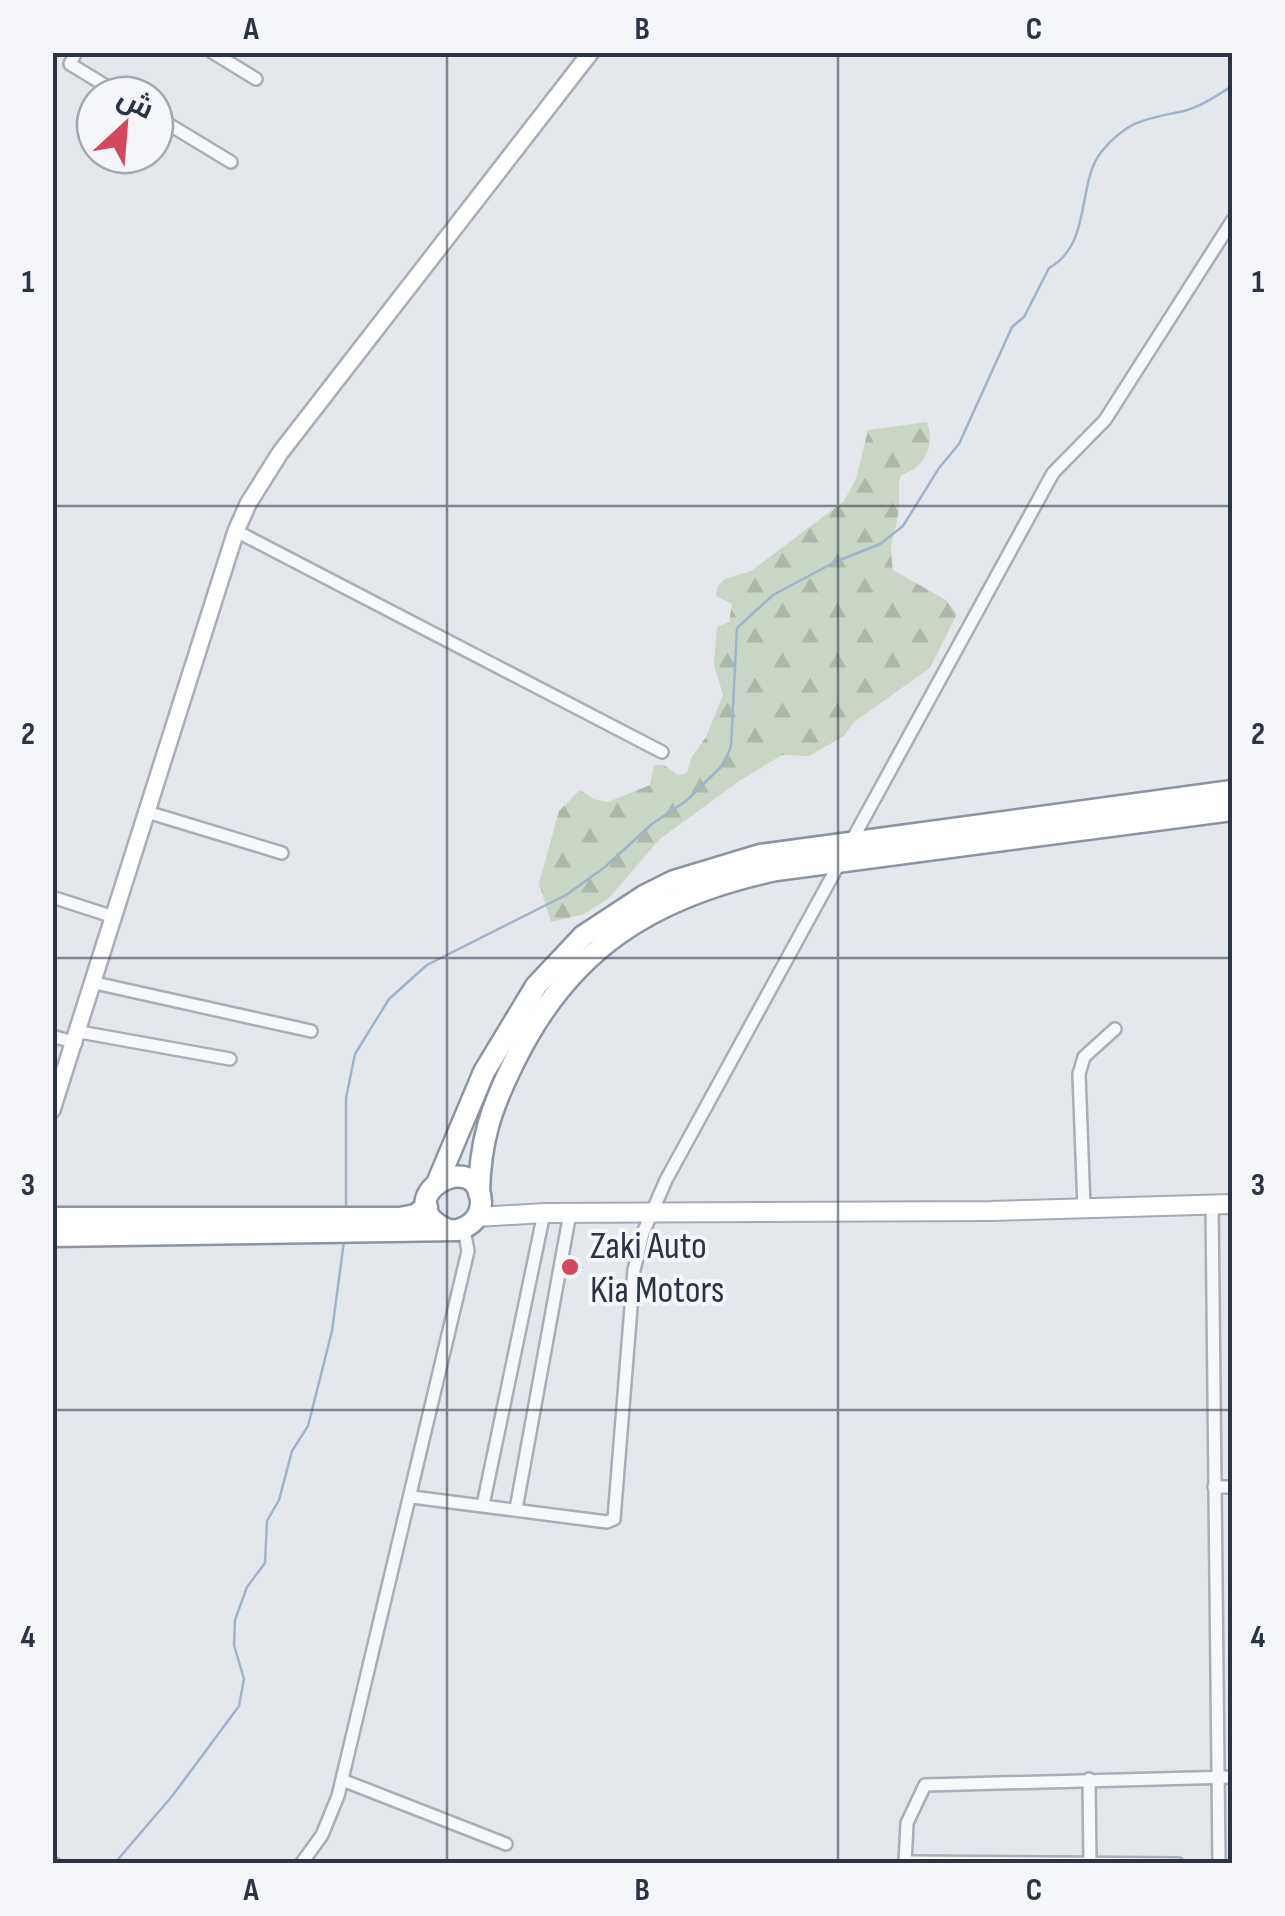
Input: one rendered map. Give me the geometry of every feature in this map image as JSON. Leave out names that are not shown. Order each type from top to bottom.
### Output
[{"type":"highway","points":[[462,1225],[435,1223],[427,1207],[428,1195],[438,1181],[503,1037],[536,986],[583,936],[644,896],[705,869],[760,855],[1232,791]]},
{"type":"highway","points":[[52,1218],[462,1225],[481,1205],[483,1139],[506,1078],[549,1000],[592,954],[648,914],[689,894],[746,876],[1232,810]]},
{"type":"highway","points":[[438,1181],[450,1176],[462,1178],[479,1194]]},
{"type":"highway","points":[[358,1224],[408,1217],[427,1207]]},
{"type":"highway","points":[[52,1236],[329,1224]]},
{"type":"main road","points":[[462,1225],[570,1213],[1232,1204]]},
{"type":"street","points":[[76,52],[70,64],[88,75]]},
{"type":"street","points":[[212,52],[256,79]]},
{"type":"street","points":[[52,1110],[248,504],[280,453],[591,52]]},
{"type":"street","points":[[175,128],[231,162]]},
{"type":"street","points":[[852,842],[1053,473],[1104,420],[1232,220]]},
{"type":"street","points":[[236,532],[662,752]]},
{"type":"street","points":[[147,812],[282,853]]},
{"type":"street","points":[[412,1497],[607,1522],[615,1516],[634,1270],[650,1214],[840,862]]},
{"type":"street","points":[[52,897],[114,917]]},
{"type":"street","points":[[95,983],[311,1031]]},
{"type":"street","points":[[1084,1208],[1079,1074],[1084,1057],[1115,1029]]},
{"type":"street","points":[[52,1036],[230,1059]]},
{"type":"street","points":[[1212,1204],[1219,1864]]},
{"type":"street","points":[[516,1509],[570,1213]]},
{"type":"street","points":[[484,1506],[544,1214]]},
{"type":"street","points":[[301,1864],[322,1835],[342,1780],[468,1250],[462,1225]]},
{"type":"street","points":[[1214,1487],[1232,1488]]},
{"type":"street","points":[[1178,1864],[905,1863],[907,1823],[925,1785],[1232,1777]]},
{"type":"street","points":[[1089,1779],[1090,1863]]},
{"type":"street","points":[[342,1780],[506,1844]]},
{"type":"green space","points":[[927,422],[930,439],[926,455],[916,467],[901,475],[891,551],[893,570],[946,600],[957,614],[930,668],[854,722],[844,736],[809,756],[782,755],[739,781],[660,839],[609,898],[584,914],[551,922],[539,883],[559,811],[580,790],[608,802],[650,785],[654,765],[664,765],[678,775],[687,773],[691,758],[706,737],[723,695],[714,665],[717,627],[729,622],[732,604],[716,596],[718,586],[725,579],[751,571],[844,501],[856,479],[868,430]]},
{"type":"waterway","points":[[346,1208],[346,1098],[355,1054],[389,999],[427,965],[566,895],[686,801],[724,764],[731,746],[737,628],[773,595],[835,562],[880,544],[903,526],[959,444],[1012,327],[1024,317],[1049,268],[1072,244],[1089,179],[1102,151],[1130,126],[1190,109],[1232,86]]},
{"type":"waterway","points":[[114,1864],[173,1795],[239,1706],[244,1679],[234,1645],[235,1620],[247,1587],[265,1563],[267,1521],[279,1500],[292,1451],[308,1426],[332,1331],[344,1241]]},
{"type":"place","name":"Zaki Auto Kia Motors","points":[[570,1267]]}]
